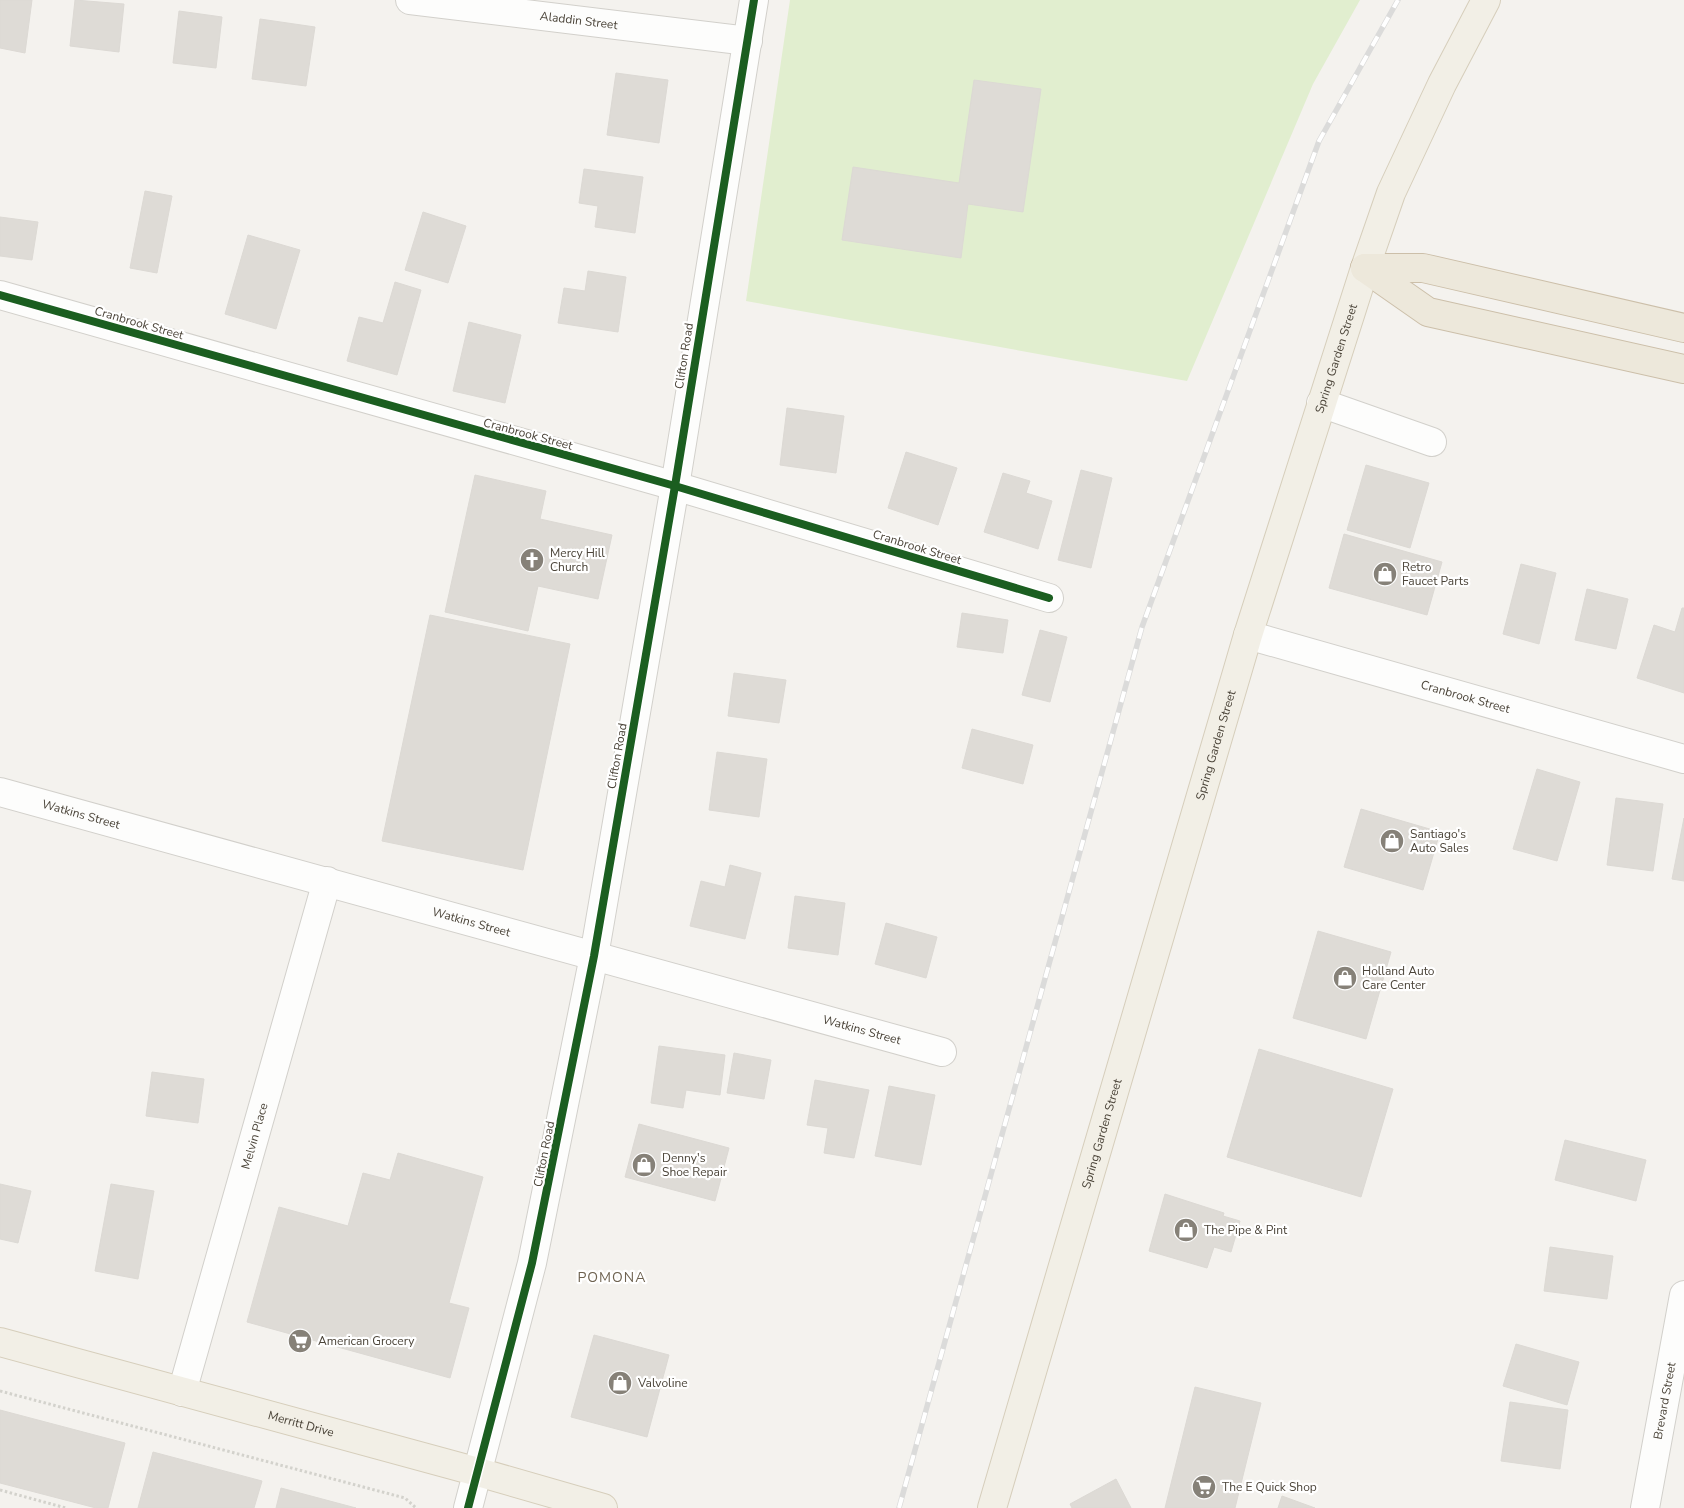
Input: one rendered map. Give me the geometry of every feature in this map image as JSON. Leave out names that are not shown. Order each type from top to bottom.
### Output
[{"type":"highway","points":[[1364,268],[1423,268],[1684,328]]},
{"type":"highway","points":[[1364,268],[1428,312],[1684,369]]},
{"type":"main road","name":"Spring Garden Street","points":[[992,1508],[1248,635],[1364,268],[1392,193],[1442,84],[1486,0]]},
{"type":"main road","name":"Merritt Drive","points":[[0,1342],[478,1472],[603,1508]]},
{"type":"street","name":"Aladdin Street","points":[[410,0],[748,41]]},
{"type":"street","name":"Clifton Road","points":[[468,1508],[532,1263],[594,956],[754,0]]},
{"type":"street","name":"Cranbrook Street","points":[[0,295],[674,486],[1049,598]]},
{"type":"street","points":[[1320,403],[1432,442]]},
{"type":"street","name":"Cranbrook Street","points":[[1248,635],[1684,759]]},
{"type":"street","name":"Watkins Street","points":[[0,792],[942,1052]]},
{"type":"street","name":"Melvin Place","points":[[182,1392],[327,881]]},
{"type":"street","name":"Brevard Street","points":[[1645,1508],[1684,1295]]},
{"type":"path","points":[[0,1391],[405,1498],[416,1508]]},
{"type":"path","points":[[0,1490],[66,1508]]},
{"type":"green space","points":[[790,0],[1360,0],[1313,84],[1187,381],[746,301]]},
{"type":"building","points":[[0,0],[32,0],[25,53],[0,48]]},
{"type":"building","points":[[75,0],[124,4],[119,52],[70,46]]},
{"type":"building","points":[[179,11],[222,17],[216,68],[173,63]]},
{"type":"building","points":[[260,19],[315,27],[306,86],[252,79]]},
{"type":"building","points":[[616,73],[668,80],[659,143],[607,135]]},
{"type":"building","points":[[974,80],[1041,89],[1023,212],[968,204],[961,258],[842,240],[853,167],[959,183]]},
{"type":"building","points":[[584,169],[643,177],[635,233],[595,227],[598,206],[579,203]]},
{"type":"building","points":[[145,191],[172,196],[157,273],[130,268]]},
{"type":"building","points":[[423,212],[466,226],[448,283],[405,270]]},
{"type":"building","points":[[0,217],[38,222],[32,260],[0,256]]},
{"type":"building","points":[[248,235],[300,250],[276,329],[225,314]]},
{"type":"building","points":[[588,271],[626,277],[618,332],[558,323],[564,288],[585,291]]},
{"type":"building","points":[[395,282],[421,290],[397,375],[347,361],[359,317],[383,323]]},
{"type":"building","points":[[469,322],[521,335],[505,403],[453,391]]},
{"type":"building","points":[[787,408],[844,416],[836,473],[780,465]]},
{"type":"building","points":[[906,452],[957,468],[938,525],[888,508]]},
{"type":"building","points":[[1366,465],[1429,483],[1410,548],[1347,530]]},
{"type":"building","points":[[1081,470],[1112,478],[1091,568],[1058,560]]},
{"type":"building","points":[[1003,473],[1030,481],[1026,493],[1052,501],[1038,549],[984,532]]},
{"type":"building","name":"Mercy Hill Church","points":[[475,475],[546,491],[540,519],[612,535],[598,599],[538,586],[528,631],[445,612]]},
{"type":"building","points":[[1344,534],[1442,562],[1427,615],[1329,588]]},
{"type":"building","points":[[1521,564],[1556,573],[1539,644],[1503,634]]},
{"type":"building","points":[[1587,589],[1628,599],[1616,649],[1575,640]]},
{"type":"building","points":[[1682,608],[1684,608],[1684,693],[1637,678],[1654,625],[1675,632]]},
{"type":"building","points":[[962,613],[1008,620],[1003,653],[957,647]]},
{"type":"building","points":[[430,615],[570,644],[523,870],[382,841]]},
{"type":"building","points":[[1040,630],[1067,637],[1050,702],[1022,695]]},
{"type":"building","points":[[734,673],[786,680],[779,723],[728,716]]},
{"type":"building","points":[[972,729],[1033,745],[1023,784],[962,768]]},
{"type":"building","points":[[717,752],[767,759],[759,817],[709,810]]},
{"type":"building","points":[[1537,769],[1580,782],[1557,861],[1513,849]]},
{"type":"building","points":[[1616,798],[1663,804],[1653,871],[1607,865]]},
{"type":"building","points":[[1361,809],[1440,832],[1423,890],[1344,867]]},
{"type":"building","points":[[1684,818],[1684,881],[1672,879]]},
{"type":"building","points":[[730,865],[761,873],[745,939],[690,926],[701,881],[725,887]]},
{"type":"building","points":[[795,896],[845,903],[838,955],[788,948]]},
{"type":"building","points":[[886,923],[937,937],[926,978],[875,964]]},
{"type":"building","points":[[1318,931],[1391,952],[1366,1039],[1293,1018]]},
{"type":"building","points":[[659,1046],[725,1055],[720,1095],[686,1090],[683,1108],[651,1103]]},
{"type":"building","points":[[1259,1049],[1393,1089],[1361,1197],[1227,1157]]},
{"type":"building","points":[[734,1053],[771,1060],[764,1099],[727,1093]]},
{"type":"building","points":[[152,1072],[204,1079],[198,1123],[146,1116]]},
{"type":"building","points":[[815,1080],[869,1090],[854,1158],[824,1153],[828,1128],[807,1125]]},
{"type":"building","points":[[889,1086],[935,1095],[921,1165],[875,1156]]},
{"type":"building","points":[[639,1124],[729,1148],[715,1201],[625,1177]]},
{"type":"building","points":[[1565,1140],[1646,1160],[1636,1201],[1555,1180]]},
{"type":"building","points":[[398,1153],[483,1177],[449,1303],[469,1308],[450,1378],[247,1322],[279,1207],[348,1226],[363,1173],[390,1180]]},
{"type":"building","points":[[0,1184],[31,1191],[18,1243],[0,1239]]},
{"type":"building","points":[[111,1184],[154,1191],[138,1279],[95,1271]]},
{"type":"building","points":[[1165,1194],[1224,1213],[1223,1216],[1240,1221],[1231,1252],[1214,1247],[1207,1268],[1149,1251]]},
{"type":"building","points":[[1550,1247],[1613,1256],[1607,1299],[1544,1291]]},
{"type":"building","points":[[594,1335],[669,1355],[647,1437],[571,1417]]},
{"type":"building","points":[[1516,1344],[1579,1362],[1567,1405],[1503,1386]]},
{"type":"building","points":[[1195,1387],[1261,1403],[1235,1508],[1165,1508]]},
{"type":"building","points":[[1510,1402],[1568,1410],[1560,1469],[1501,1461]]},
{"type":"building","points":[[0,1410],[125,1443],[108,1508],[96,1508],[0,1483]]},
{"type":"building","points":[[153,1452],[262,1481],[254,1508],[138,1508]]},
{"type":"building","points":[[1116,1479],[1131,1508],[1072,1508],[1070,1504]]},
{"type":"building","points":[[281,1488],[356,1508],[276,1508]]},
{"type":"building","points":[[1282,1496],[1315,1508],[1278,1508]]},
{"type":"railway","points":[[899,1508],[1142,627],[1319,141],[1398,0]]},
{"type":"cycle path","points":[[468,1508],[532,1263],[594,956],[675,486],[754,0]]},
{"type":"cycle path","points":[[0,295],[675,486],[1049,598]]},
{"type":"place","name":"Mercy Hill Church","points":[[532,560]]},
{"type":"place","name":"Retro Faucet Parts","points":[[1385,574]]},
{"type":"place","name":"Santiago's Auto Sales","points":[[1392,841]]},
{"type":"place","name":"Holland Auto Care Center","points":[[1345,978]]},
{"type":"place","name":"Denny's Shoe Repair","points":[[644,1165]]},
{"type":"place","name":"The Pipe & Pint","points":[[1186,1230]]},
{"type":"place","name":"American Grocery","points":[[300,1341]]},
{"type":"place","name":"Valvoline","points":[[620,1383]]},
{"type":"place","name":"The E Quick Shop","points":[[1204,1487]]},
{"type":"district","name":"POMONA","points":[[612,1277]]}]
